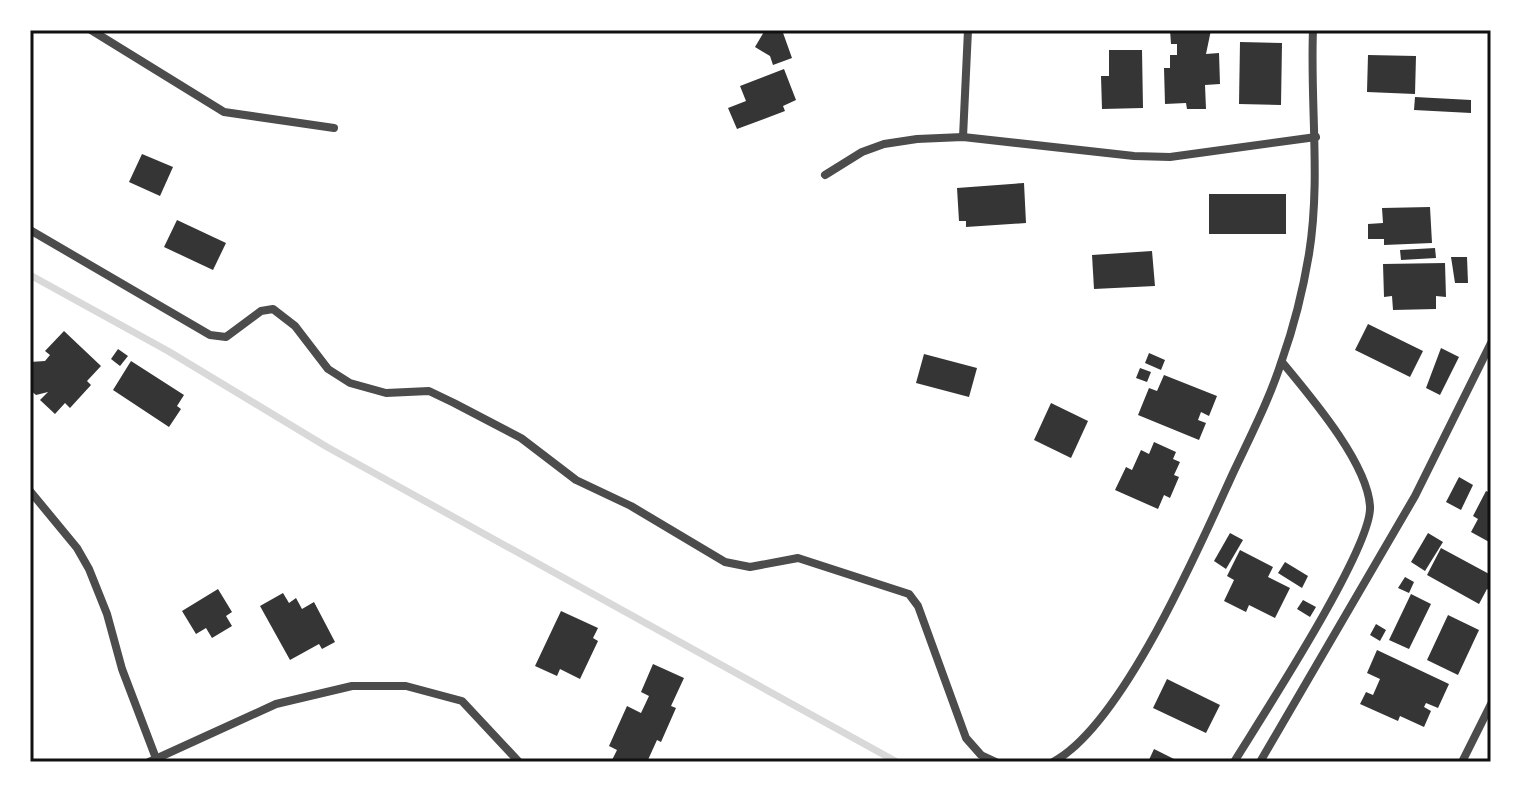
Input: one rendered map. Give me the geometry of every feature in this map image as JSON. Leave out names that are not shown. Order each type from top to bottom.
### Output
[{"type":"street","points":[[91,30],[224,112],[334,128]]},
{"type":"street","points":[[963,137],[968,30]]},
{"type":"street","points":[[1053,762],[1089,730],[1119,694],[1147,648],[1210,523],[1282,362],[1309,256],[1316,196],[1313,30]]},
{"type":"street","points":[[825,175],[884,144],[963,137],[1134,156],[1170,157],[1316,137]]},
{"type":"street","points":[[30,230],[210,335],[226,337],[261,311],[273,309],[295,326],[328,369],[350,383],[368,391],[429,391],[521,438],[576,480],[631,506],[725,562],[750,567],[798,558],[909,594],[918,606],[966,738],[981,755],[996,762]]},
{"type":"street","points":[[1260,762],[1415,496],[1491,343]]},
{"type":"street","points":[[1234,762],[1339,586],[1367,530],[1371,507],[1355,465],[1313,400],[1282,362]]},
{"type":"street","points":[[1481,366],[1491,362]]},
{"type":"street","points":[[30,491],[77,548],[89,569],[154,760],[276,704],[352,686],[406,686],[462,701],[519,762]]},
{"type":"street","points":[[1462,762],[1491,704]]},
{"type":"building","points":[[765,30],[782,30],[792,58],[773,65],[770,56],[755,47]]},
{"type":"building","points":[[1170,30],[1211,30],[1206,54],[1219,53],[1220,84],[1205,85],[1206,109],[1187,109],[1186,103],[1165,104],[1164,68],[1170,68],[1170,55],[1177,55],[1177,44],[1171,44]]},
{"type":"building","points":[[1240,42],[1282,43],[1281,105],[1239,104]]},
{"type":"building","points":[[1109,50],[1142,50],[1143,108],[1102,109],[1101,76],[1109,76]]},
{"type":"building","points":[[1368,55],[1416,56],[1415,94],[1367,92]]},
{"type":"building","points":[[784,69],[796,100],[783,106],[785,111],[737,129],[728,108],[746,101],[740,86]]},
{"type":"building","points":[[1415,97],[1471,100],[1471,113],[1414,110]]},
{"type":"building","points":[[142,154],[173,167],[160,196],[129,182]]},
{"type":"building","points":[[1024,183],[1026,223],[966,227],[966,221],[959,221],[957,188]]},
{"type":"building","points":[[1209,194],[1286,194],[1286,234],[1209,234]]},
{"type":"building","points":[[1430,207],[1432,243],[1384,245],[1384,239],[1368,239],[1368,224],[1383,223],[1382,208]]},
{"type":"building","points":[[177,220],[226,243],[213,270],[164,247]]},
{"type":"building","points":[[1435,248],[1436,258],[1401,260],[1400,250]]},
{"type":"building","points":[[1152,251],[1155,286],[1094,289],[1092,255]]},
{"type":"building","points":[[1451,257],[1467,257],[1468,283],[1455,283]]},
{"type":"building","points":[[1445,263],[1446,297],[1436,296],[1436,309],[1393,310],[1392,296],[1384,297],[1383,264]]},
{"type":"building","points":[[1368,324],[1423,351],[1410,377],[1355,350]]},
{"type":"building","points":[[64,331],[101,366],[87,381],[91,385],[70,408],[65,403],[55,414],[40,400],[48,392],[36,395],[30,390],[30,362],[45,361],[50,355],[45,351]]},
{"type":"building","points":[[1441,348],[1459,357],[1440,395],[1426,388]]},
{"type":"building","points":[[118,349],[128,356],[120,366],[111,359]]},
{"type":"building","points":[[1149,353],[1165,360],[1161,370],[1145,363]]},
{"type":"building","points":[[924,354],[977,368],[969,397],[916,383]]},
{"type":"building","points":[[131,361],[184,395],[177,406],[181,409],[169,427],[113,390]]},
{"type":"building","points":[[1140,368],[1151,372],[1147,382],[1136,378]]},
{"type":"building","points":[[1164,375],[1217,396],[1209,416],[1201,412],[1198,420],[1206,423],[1199,440],[1138,415],[1149,388],[1157,391]]},
{"type":"building","points":[[1051,403],[1088,421],[1071,458],[1034,440]]},
{"type":"building","points":[[1154,442],[1176,452],[1173,459],[1180,462],[1174,475],[1179,477],[1170,498],[1164,495],[1158,509],[1115,490],[1126,467],[1132,470],[1141,450],[1149,454]]},
{"type":"building","points":[[1459,477],[1473,485],[1461,510],[1446,502]]},
{"type":"building","points":[[1486,491],[1491,493],[1491,543],[1471,532],[1478,519],[1473,516]]},
{"type":"building","points":[[1230,533],[1243,540],[1226,569],[1214,561]]},
{"type":"building","points":[[1428,533],[1443,542],[1425,571],[1411,562]]},
{"type":"building","points":[[1441,548],[1491,575],[1491,591],[1487,589],[1479,604],[1427,575]]},
{"type":"building","points":[[1240,550],[1273,567],[1268,577],[1290,588],[1275,618],[1249,605],[1246,612],[1224,601],[1234,580],[1227,576]]},
{"type":"building","points":[[1285,562],[1308,576],[1302,588],[1278,573]]},
{"type":"building","points":[[1405,577],[1414,582],[1409,593],[1398,588]]},
{"type":"building","points":[[218,589],[232,612],[226,616],[232,626],[212,638],[206,628],[196,634],[182,611]]},
{"type":"building","points":[[283,593],[289,603],[296,598],[302,609],[314,602],[335,642],[322,649],[319,644],[290,660],[260,606]]},
{"type":"building","points":[[1411,594],[1431,604],[1409,649],[1389,640]]},
{"type":"building","points":[[1303,600],[1316,607],[1310,617],[1297,609]]},
{"type":"building","points":[[561,611],[598,628],[593,638],[598,641],[580,679],[560,669],[557,676],[535,666]]},
{"type":"building","points":[[1448,615],[1479,630],[1458,675],[1427,660]]},
{"type":"building","points":[[1376,624],[1386,630],[1380,641],[1370,635]]},
{"type":"building","points":[[1377,650],[1449,684],[1438,708],[1426,703],[1424,707],[1431,711],[1424,727],[1400,716],[1398,721],[1360,704],[1366,692],[1373,695],[1380,679],[1367,673]]},
{"type":"building","points":[[653,664],[684,678],[671,706],[676,708],[661,742],[657,740],[647,762],[611,762],[617,750],[609,746],[627,706],[641,713],[649,696],[641,692]]},
{"type":"building","points":[[1167,679],[1220,705],[1206,733],[1153,708]]},
{"type":"building","points":[[1154,749],[1180,762],[1148,762]]},
{"type":"waterway","points":[[30,275],[168,351],[327,447],[897,762]]}]
